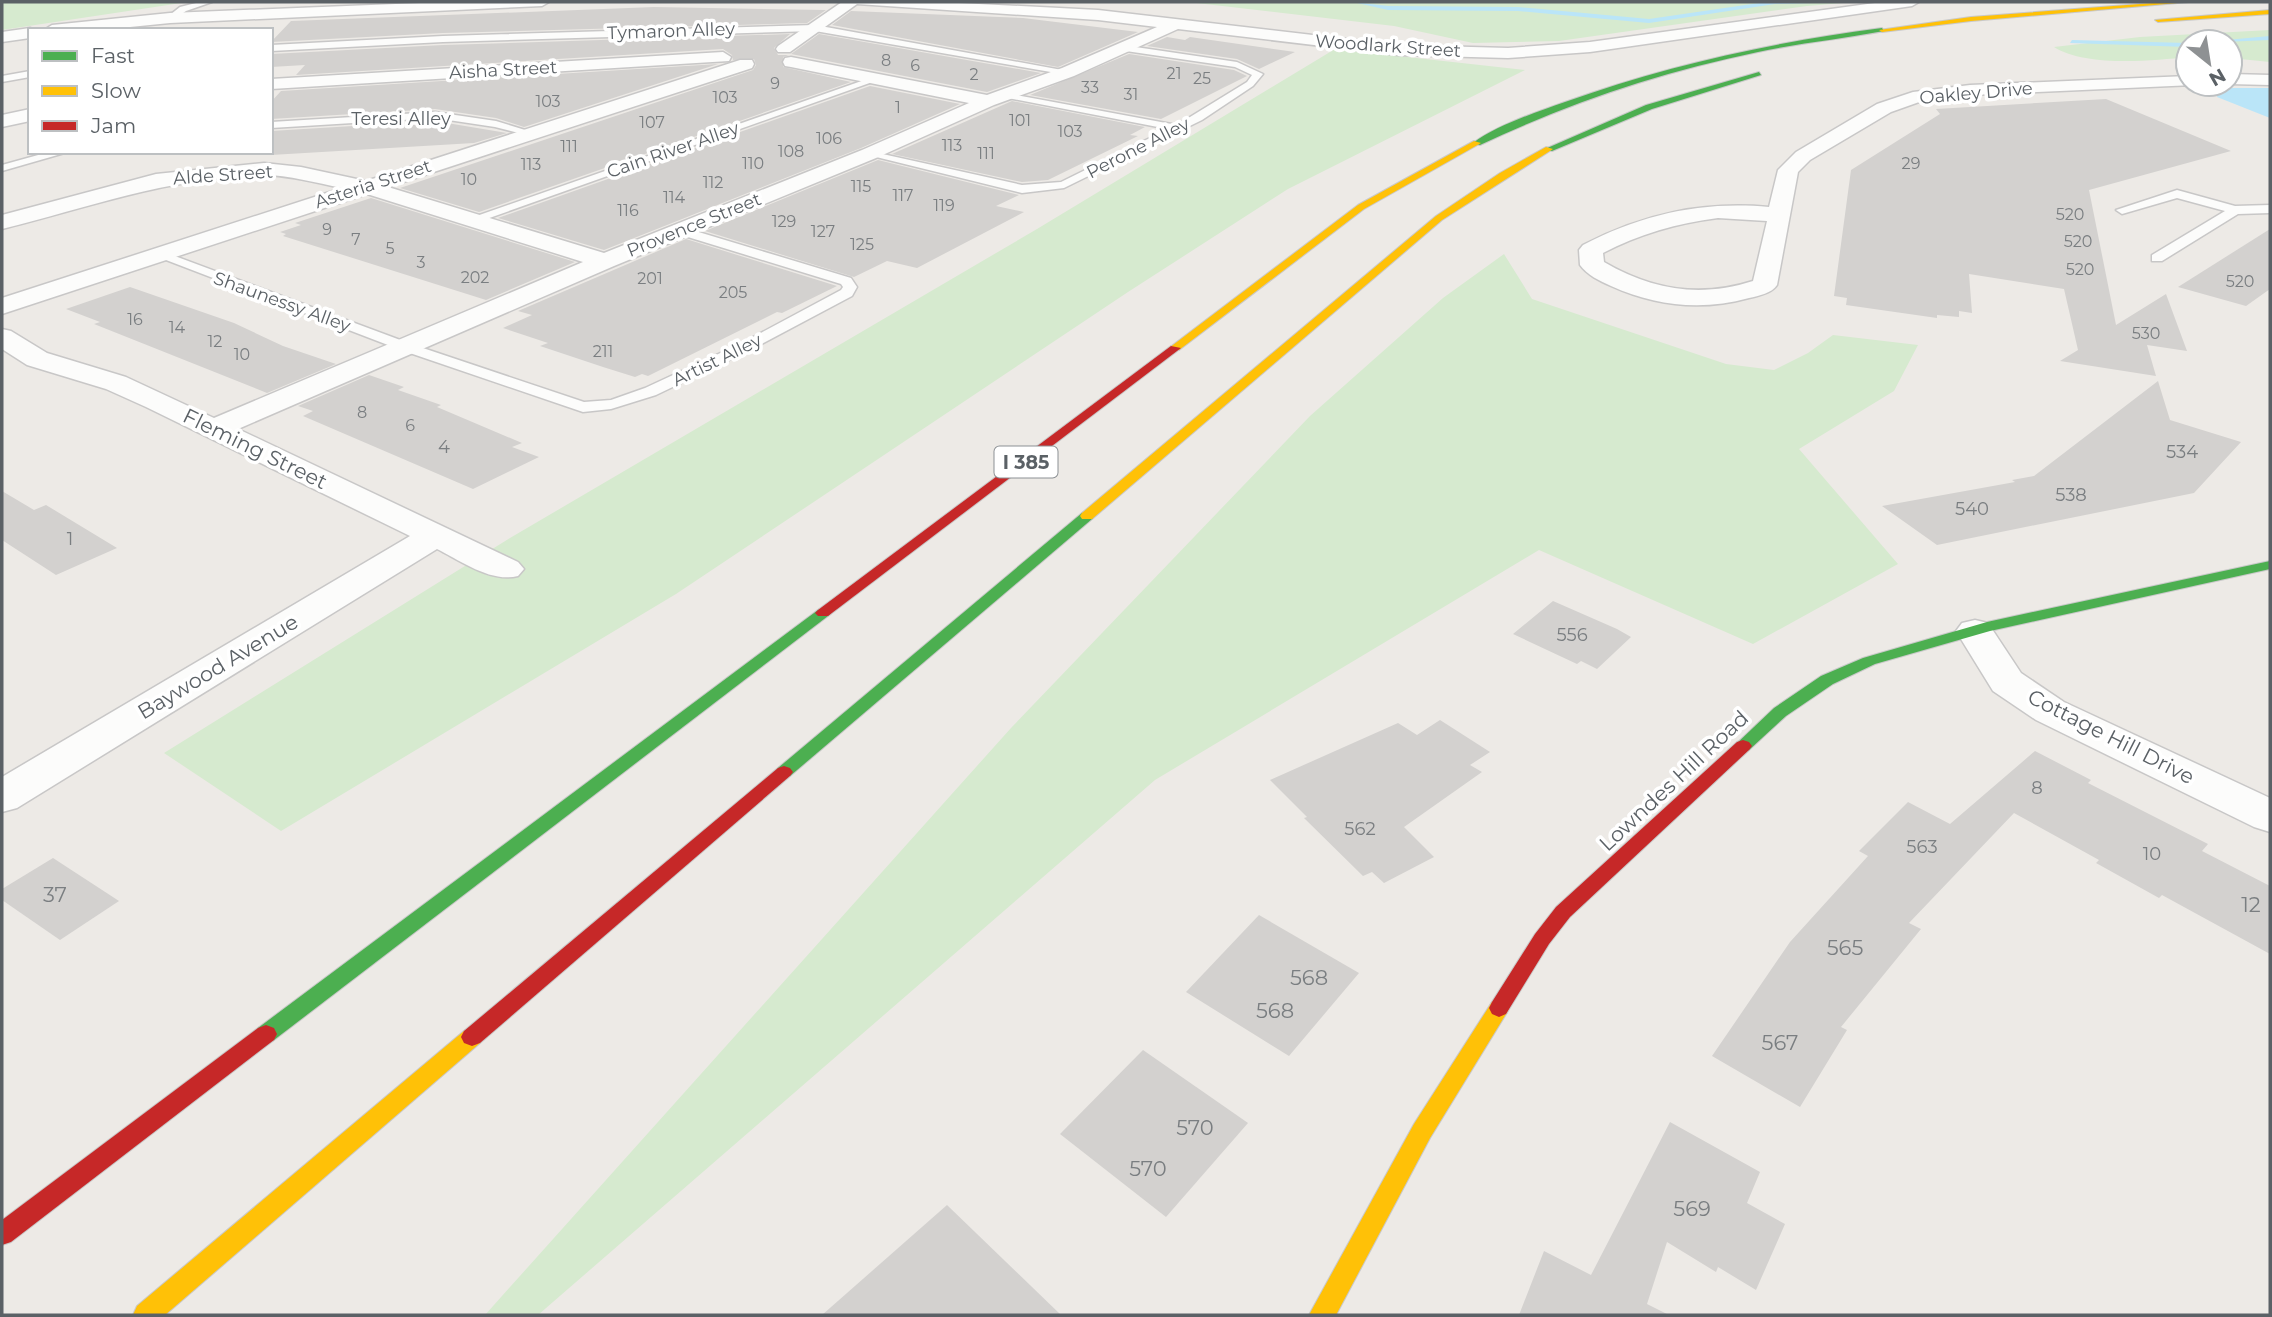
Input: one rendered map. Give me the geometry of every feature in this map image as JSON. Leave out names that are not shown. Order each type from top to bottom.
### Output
[{"type":"main road","name":"I 385","points":[[2,1234],[1361,207],[1432,163],[1486,135],[1549,108],[1620,84],[1740,53],[1805,40],[1947,21],[2186,2]]},
{"type":"main road","points":[[1976,35],[2270,12]]},
{"type":"main road","points":[[146,1315],[366,1125],[1439,218],[1510,171],[1585,132],[1680,97],[1771,71]]},
{"type":"main road","name":"Lowndes Hill Road","points":[[1322,1315],[1422,1131],[1542,939],[1563,912],[1780,712],[1827,680],[1869,661],[1975,631],[2270,565]]},
{"type":"street","points":[[99,27],[170,18],[542,2]]},
{"type":"street","points":[[787,55],[815,27],[851,2]]},
{"type":"street","name":"Woodlark Street","points":[[863,2],[1038,10],[1398,50],[1508,53],[1590,47],[1912,2]]},
{"type":"street","name":"Provence Street","points":[[213,429],[272,401],[998,98],[1068,72],[1176,24]]},
{"type":"street","points":[[2,37],[28,33]]},
{"type":"street","points":[[757,58],[787,55],[873,80],[998,98]]},
{"type":"street","name":"Aisha Street","points":[[273,84],[757,58]]},
{"type":"street","name":"Asteria Street","points":[[2,306],[757,58]]},
{"type":"street","points":[[2244,79],[2270,80]]},
{"type":"street","name":"Oakley Drive","points":[[1781,215],[1712,211],[1661,223],[1615,236],[1591,250],[1592,265],[1611,279],[1640,292],[1688,299],[1736,297],[1765,285],[1781,215],[1788,170],[1803,156],[1884,108],[1919,96],[1970,90],[2174,82]]},
{"type":"street","points":[[2,121],[28,115]]},
{"type":"street","name":"Alde Street","points":[[2,222],[152,172],[264,169],[301,173],[365,187],[605,261]]},
{"type":"street","name":"Fleming Street","points":[[2,337],[37,359],[116,383],[506,569]]},
{"type":"street","name":"Baywood Avenue","points":[[2,797],[434,536]]},
{"type":"street","name":"Cottage Hill Drive","points":[[1975,631],[2007,682],[2050,711],[2270,816]]},
{"type":"lane","points":[[170,18],[183,9],[208,2]]},
{"type":"lane","name":"Tymaron Alley","points":[[273,48],[443,39],[815,27],[1068,72]]},
{"type":"lane","name":"Perone Alley","points":[[869,154],[1022,189],[1064,185],[1178,128],[1250,84],[1258,74],[1237,65],[1122,48]]},
{"type":"lane","points":[[2,79],[28,74]]},
{"type":"lane","name":"Cain River Alley","points":[[474,219],[873,80]]},
{"type":"lane","points":[[998,98],[1178,128]]},
{"type":"lane","name":"Teresi Alley","points":[[273,125],[435,115],[496,124],[530,133]]},
{"type":"lane","points":[[2,168],[55,154]]},
{"type":"lane","points":[[2122,210],[2177,194],[2235,209],[2268,207]]},
{"type":"lane","points":[[2157,258],[2235,209]]},
{"type":"lane","name":"Artist Alley","points":[[405,347],[583,407],[604,408],[634,400],[750,346],[847,293],[850,286],[846,281],[682,231]]},
{"type":"lane","name":"Shaunessy Alley","points":[[159,255],[405,347]]},
{"type":"green space","points":[[2,2],[188,2],[2,30]]},
{"type":"green space","points":[[1188,2],[1855,2],[1807,6],[1559,41],[1473,43],[1394,26]]},
{"type":"green space","points":[[2270,30],[2270,62],[2244,59],[2244,31]]},
{"type":"green space","points":[[2174,35],[2174,58],[2100,60],[2083,58],[2054,47]]},
{"type":"green space","points":[[1335,49],[1525,70],[1288,189],[1128,292],[676,594],[281,831],[164,753],[510,538],[1037,229]]},
{"type":"green space","points":[[1504,254],[1532,299],[1726,364],[1774,370],[1808,353],[1833,335],[1918,345],[1894,391],[1799,449],[1898,564],[1753,644],[1539,550],[1155,780],[538,1315],[485,1315],[1011,728],[1310,416],[1443,298]]},
{"type":"water","points":[[2244,88],[2270,88],[2270,118],[2220,98],[2244,98]]},
{"type":"building","points":[[654,7],[826,10],[807,23],[443,33],[273,42],[291,21]]},
{"type":"building","points":[[851,11],[1023,18],[1138,32],[1058,67],[832,25]]},
{"type":"building","points":[[790,34],[774,48],[778,55],[789,55],[783,57],[783,67],[851,82],[479,212],[400,188],[753,70],[756,65],[754,59],[733,60],[732,55],[723,49],[296,75],[305,65],[273,67],[273,54],[443,45]]},
{"type":"building","points":[[819,34],[1041,73],[987,92],[791,54]]},
{"type":"building","points":[[1167,37],[1185,40],[1190,37],[1295,52],[1259,69],[1237,59],[1147,46]]},
{"type":"building","points":[[1129,54],[1234,70],[1247,76],[1161,119],[1030,95]]},
{"type":"building","points":[[718,64],[524,127],[496,118],[435,109],[273,119],[273,100],[281,91]]},
{"type":"building","points":[[870,86],[960,104],[861,148],[604,250],[498,218]]},
{"type":"building","points":[[2106,99],[2231,151],[2089,190],[2116,325],[2166,294],[2187,351],[2147,345],[2156,376],[2060,361],[2078,350],[2064,289],[1969,274],[1972,313],[1959,311],[1959,317],[1937,315],[1937,318],[1846,305],[1847,298],[1834,296],[1851,170],[1940,114],[1936,109]]},
{"type":"building","points":[[1012,101],[1145,127],[1130,135],[1138,136],[1048,180],[1022,182],[892,154]]},
{"type":"building","points":[[435,121],[507,133],[474,143],[271,155],[273,131]]},
{"type":"building","points":[[878,160],[1019,195],[996,206],[1024,212],[917,268],[887,261],[854,277],[705,231]]},
{"type":"building","points":[[371,198],[575,262],[486,300],[283,236],[286,234],[280,232],[301,225],[295,223]]},
{"type":"building","points":[[2270,229],[2270,289],[2246,306],[2178,287]]},
{"type":"building","points":[[686,239],[837,286],[782,313],[777,312],[648,376],[642,374],[635,377],[603,367],[540,346],[548,343],[503,328],[532,315],[518,311]]},
{"type":"building","points":[[130,287],[234,323],[283,346],[336,364],[267,393],[94,324],[100,322],[66,309]]},
{"type":"building","points":[[369,375],[404,387],[398,390],[441,405],[437,407],[522,443],[512,447],[539,457],[473,489],[303,416],[313,411],[298,406]]},
{"type":"building","points":[[2158,381],[2170,420],[2241,442],[2194,493],[1937,545],[1882,506],[2015,482],[2012,480],[2034,476]]},
{"type":"building","points":[[2,491],[34,510],[46,505],[117,548],[56,575],[2,540]]},
{"type":"building","points":[[1553,601],[1631,637],[1597,669],[1581,661],[1577,664],[1513,634]]},
{"type":"building","points":[[1440,720],[1490,752],[1470,765],[1482,772],[1404,827],[1434,857],[1384,883],[1372,872],[1363,876],[1270,780],[1398,723],[1417,735]]},
{"type":"building","points":[[2035,751],[2091,780],[2088,783],[2208,844],[2202,851],[2270,886],[2270,954],[2162,895],[2159,898],[2096,863],[2099,860],[2014,813],[1909,923],[1921,929],[1841,1027],[1847,1030],[1800,1107],[1712,1056],[1790,942],[1868,856],[1859,851],[1908,802],[1950,824]]},
{"type":"building","points":[[53,858],[119,901],[60,940],[2,900],[2,889]]},
{"type":"building","points":[[1259,915],[1359,973],[1289,1056],[1186,992]]},
{"type":"building","points":[[1143,1050],[1248,1123],[1166,1217],[1060,1134]]},
{"type":"building","points":[[1670,1122],[1760,1172],[1747,1203],[1785,1224],[1756,1290],[1718,1267],[1716,1272],[1667,1242],[1647,1304],[1669,1315],[1519,1315],[1544,1251],[1591,1275]]},
{"type":"building","points":[[947,1205],[1061,1315],[822,1315]]},
{"type":"waterway","points":[[1356,2],[1388,8],[1518,9],[1649,21],[1775,2],[1809,3]]},
{"type":"waterway","points":[[2244,40],[2270,38]]},
{"type":"waterway","points":[[2072,42],[2174,45]]},
{"type":"traffic: fast","points":[[1477,143],[1555,108],[1675,69],[1799,42],[1882,30]]},
{"type":"traffic: fast","points":[[1549,149],[1649,107],[1759,74]]},
{"type":"traffic: fast","points":[[784,772],[1087,516]]},
{"type":"traffic: fast","points":[[1743,746],[1780,712],[1827,680],[1869,661],[1987,627],[2270,565]]},
{"type":"traffic: fast","points":[[266,1034],[823,613]]},
{"type":"traffic: slow","points":[[1882,30],[1971,19],[2186,2]]},
{"type":"traffic: slow","points":[[2158,20],[2270,12]]},
{"type":"traffic: slow","points":[[1175,348],[1361,207],[1477,143]]},
{"type":"traffic: slow","points":[[1087,516],[1439,218],[1503,175],[1549,149]]},
{"type":"traffic: slow","points":[[1322,1315],[1422,1131],[1499,1008]]},
{"type":"traffic: slow","points":[[146,1315],[472,1037]]},
{"type":"traffic: jam","points":[[823,613],[1175,348]]},
{"type":"traffic: jam","points":[[1499,1008],[1542,939],[1563,912],[1743,746]]},
{"type":"traffic: jam","points":[[472,1037],[784,772]]},
{"type":"traffic: jam","points":[[2,1234],[266,1034]]}]
